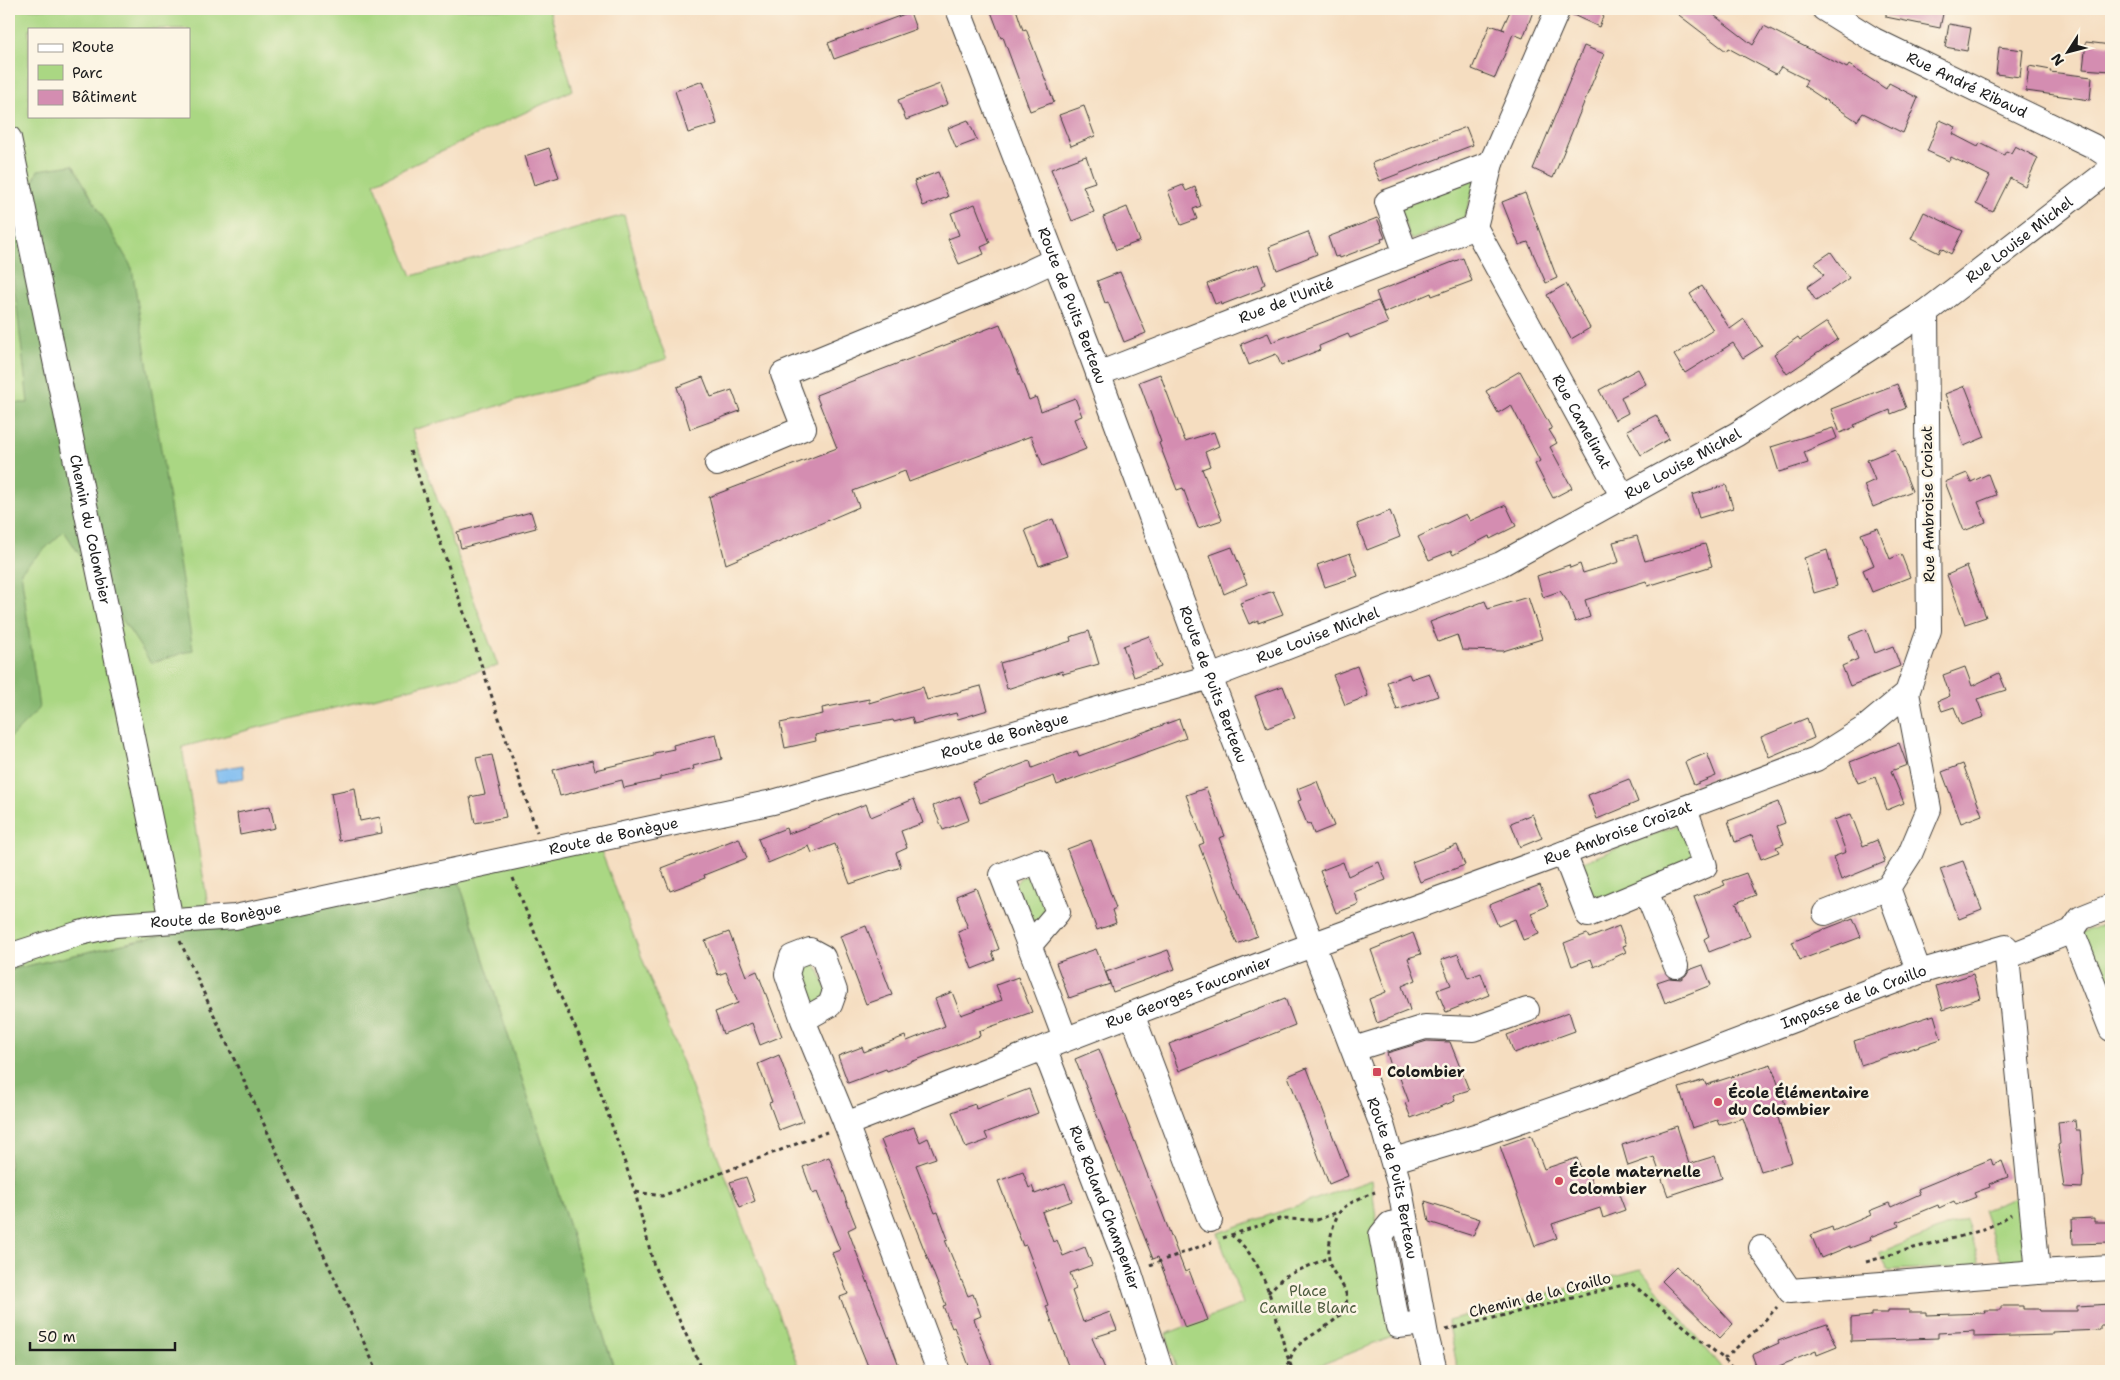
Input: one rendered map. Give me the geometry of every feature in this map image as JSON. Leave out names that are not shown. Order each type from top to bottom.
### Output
[{"type":"street","name":"Route de Puits Berteau","points":[[958,9],[1098,374],[1210,677],[1354,1049],[1394,1160],[1405,1221],[1390,1224],[1381,1235],[1398,1326],[1425,1329]]},
{"type":"street","points":[[1475,227],[1491,163],[1558,9]]},
{"type":"street","name":"Rue André Ribaud","points":[[1824,9],[1874,40],[2093,146],[2111,158]]},
{"type":"street","name":"Chemin du Colombier","points":[[9,138],[171,920]]},
{"type":"street","points":[[1406,254],[1386,202],[1491,163]]},
{"type":"street","name":"Rue Louise Michel","points":[[1210,677],[1501,564],[1737,434],[1926,312],[2111,169]]},
{"type":"street","name":"Rue de l'Unité","points":[[1098,374],[1475,227]]},
{"type":"street","name":"Rue Camelinat","points":[[1475,227],[1542,346],[1623,497]]},
{"type":"street","points":[[717,464],[804,428],[783,374],[1014,279],[1054,260]]},
{"type":"street","name":"Rue Ambroise Croizat","points":[[1888,888],[1910,854],[1929,809],[1908,693],[1929,630],[1926,312]]},
{"type":"street","name":"Route de Bonègue","points":[[9,956],[80,932],[116,925],[235,917],[773,802],[1210,677]]},
{"type":"street","name":"Rue Ambroise Croizat","points":[[1314,944],[1564,854],[1816,758],[1864,728],[1908,693]]},
{"type":"street","points":[[1564,854],[1588,915],[1705,866],[1685,808]]},
{"type":"street","points":[[1824,913],[1888,888],[1919,972]]},
{"type":"street","points":[[1646,891],[1676,966]]},
{"type":"street","points":[[2038,1272],[2007,957],[2072,931],[2081,918],[2111,906]]},
{"type":"street","points":[[2072,931],[2111,1029]]},
{"type":"street","name":"Rue Georges Fauconnier","points":[[846,1124],[1314,944]]},
{"type":"street","points":[[1029,946],[1054,1043]]},
{"type":"street","name":"Impasse de la Craillo","points":[[1394,1160],[1485,1133],[1618,1087],[1919,972],[2006,947],[2007,957]]},
{"type":"street","points":[[1354,1049],[1425,1027],[1473,1029],[1527,1010]]},
{"type":"street","points":[[1132,1014],[1215,1233]]},
{"type":"street","points":[[803,1020],[846,1124],[939,1371]]},
{"type":"street","name":"Rue Roland Champenier","points":[[1054,1043],[1161,1371]]},
{"type":"street","points":[[1761,1248],[1790,1291],[2111,1268]]},
{"type":"street","points":[[1425,1329],[1435,1371]]},
{"type":"path","points":[[410,451],[543,851]]},
{"type":"path","points":[[505,860],[557,989],[585,1048],[635,1192],[654,1266],[703,1371]]},
{"type":"path","points":[[171,920],[377,1371]]},
{"type":"path","points":[[635,1192],[662,1196],[846,1124]]},
{"type":"path","points":[[1128,1267],[1138,1264],[1144,1267],[1215,1233],[1232,1234],[1279,1220],[1317,1220],[1339,1212],[1360,1197],[1375,1192]]},
{"type":"path","points":[[1865,1263],[1908,1249],[1982,1230],[2003,1220],[2031,1198]]},
{"type":"path","points":[[1281,1371],[1290,1363],[1295,1350],[1338,1317],[1346,1304],[1346,1293],[1330,1264],[1330,1242],[1339,1212]]},
{"type":"path","points":[[1232,1234],[1244,1244],[1256,1261],[1293,1371]]},
{"type":"path","points":[[1268,1293],[1283,1277],[1330,1256]]},
{"type":"path","name":"Chemin de la Craillo","points":[[1425,1329],[1631,1283],[1724,1359],[1735,1371]]},
{"type":"path","points":[[1724,1359],[1757,1329],[1790,1291]]},
{"type":"green space","points":[[9,9],[549,9],[573,90],[374,183],[412,276],[624,215],[653,325],[667,359],[412,430],[498,666],[182,747],[211,924],[9,970]]},
{"type":"green space","points":[[73,165],[132,268],[193,650],[151,663],[64,531],[21,571],[39,709],[9,739],[9,403],[28,403],[9,240],[38,170]]},
{"type":"green space","points":[[1477,178],[1464,219],[1411,240],[1399,208]]},
{"type":"green space","points":[[1681,824],[1697,863],[1592,908],[1575,865]]},
{"type":"green space","points":[[598,843],[800,1371],[622,1371],[613,1365],[456,872]]},
{"type":"green space","points":[[456,872],[613,1365],[622,1371],[20,1371],[9,1326],[9,970],[211,924]]},
{"type":"green space","points":[[1028,875],[1034,877],[1047,909],[1036,922],[1027,919],[1014,886],[1020,878]]},
{"type":"green space","points":[[2111,921],[2111,1009],[2081,933]]},
{"type":"green space","points":[[814,960],[828,992],[817,1004],[807,1001],[796,974],[798,966]]},
{"type":"green space","name":"Place Camille Blanc","points":[[1371,1180],[1392,1337],[1305,1371],[1177,1371],[1166,1334],[1243,1304],[1218,1233]]},
{"type":"green space","points":[[2025,1194],[2031,1249],[2020,1261],[2006,1263],[2000,1258],[1983,1210]]},
{"type":"green space","points":[[1966,1219],[1979,1261],[1971,1267],[1888,1270],[1879,1253]]},
{"type":"green space","points":[[1641,1269],[1724,1371],[1458,1371],[1448,1320]]},
{"type":"green space","points":[[9,1326],[20,1371],[9,1371]]},
{"type":"water","points":[[243,765],[244,778],[217,782],[215,770]]},
{"type":"building","points":[[990,9],[1016,9],[1023,30],[1026,29],[1054,102],[1030,111],[1003,37],[1001,38]]},
{"type":"building","points":[[1511,9],[1534,9],[1523,38],[1513,34],[1495,78],[1472,69],[1490,25],[1502,29]]},
{"type":"building","points":[[1572,9],[1606,9],[1599,27],[1571,14]]},
{"type":"building","points":[[1671,9],[1706,9],[1753,45],[1764,26],[1847,68],[1849,65],[1886,89],[1889,83],[1918,98],[1903,133],[1863,113],[1857,121],[1804,86],[1807,80],[1781,67],[1776,74],[1728,48],[1726,51]]},
{"type":"building","points":[[1886,9],[1944,9],[1940,28],[1886,17]]},
{"type":"building","points":[[910,12],[916,29],[834,59],[828,43]]},
{"type":"building","points":[[1949,24],[1971,28],[1967,51],[1945,47]]},
{"type":"building","points":[[2086,42],[2111,45],[2111,71],[2083,69]]},
{"type":"building","points":[[1584,46],[1604,54],[1553,178],[1533,169]]},
{"type":"building","points":[[1999,47],[2023,50],[2020,77],[1996,74]]},
{"type":"building","points":[[2029,66],[2051,70],[2050,72],[2092,77],[2090,100],[2026,91]]},
{"type":"building","points":[[703,81],[717,124],[688,133],[675,91]]},
{"type":"building","points":[[940,84],[948,104],[906,120],[898,100]]},
{"type":"building","points":[[1084,106],[1095,136],[1071,146],[1059,115]]},
{"type":"building","points":[[968,120],[977,140],[956,148],[948,128]]},
{"type":"building","points":[[1940,120],[1956,127],[1953,134],[1978,147],[1980,143],[2004,155],[2006,151],[2011,153],[2015,146],[2038,158],[2025,186],[2010,178],[1993,212],[1976,204],[1990,176],[1951,157],[1949,161],[1927,151]]},
{"type":"building","points":[[1466,127],[1473,145],[1380,181],[1372,163]]},
{"type":"building","points":[[549,148],[559,177],[534,185],[525,156]]},
{"type":"building","points":[[1086,156],[1095,182],[1083,186],[1094,212],[1072,221],[1051,169]]},
{"type":"building","points":[[938,172],[948,197],[923,206],[914,181]]},
{"type":"building","points":[[1183,185],[1186,191],[1195,187],[1201,206],[1193,209],[1197,219],[1181,225],[1168,191]]},
{"type":"building","points":[[1525,193],[1557,278],[1546,283],[1528,242],[1519,245],[1502,202]]},
{"type":"building","points":[[975,204],[990,243],[981,247],[984,254],[959,264],[948,239],[959,235],[951,213]]},
{"type":"building","points":[[1127,207],[1140,241],[1116,250],[1103,217]]},
{"type":"building","points":[[1924,212],[1963,231],[1951,254],[1941,248],[1939,253],[1911,239]]},
{"type":"building","points":[[1377,218],[1385,238],[1381,239],[1382,242],[1340,258],[1339,256],[1335,257],[1328,237]]},
{"type":"building","points":[[1308,232],[1317,254],[1277,270],[1269,247]]},
{"type":"building","points":[[1831,252],[1849,278],[1816,301],[1807,287],[1824,275],[1815,263]]},
{"type":"building","points":[[1463,258],[1472,281],[1432,296],[1431,293],[1384,313],[1376,292]]},
{"type":"building","points":[[1258,264],[1265,284],[1261,286],[1262,289],[1221,305],[1220,302],[1215,304],[1207,284]]},
{"type":"building","points":[[1120,272],[1146,333],[1124,342],[1108,302],[1105,303],[1097,281]]},
{"type":"building","points":[[1566,284],[1590,328],[1571,339],[1547,295]]},
{"type":"building","points":[[1702,286],[1730,329],[1744,319],[1762,346],[1743,358],[1733,343],[1685,373],[1674,355],[1713,330],[1690,294]]},
{"type":"building","points":[[1378,301],[1388,323],[1350,338],[1348,334],[1319,346],[1320,350],[1281,365],[1276,354],[1249,365],[1241,344],[1268,333],[1272,342]]},
{"type":"building","points":[[1827,322],[1838,339],[1787,374],[1774,354],[1798,337],[1800,340]]},
{"type":"building","points":[[1000,324],[1029,400],[1036,397],[1041,411],[1075,398],[1082,416],[1074,419],[1086,449],[1043,466],[1031,436],[909,482],[905,471],[853,491],[859,507],[726,564],[709,497],[837,448],[816,395]]},
{"type":"building","points":[[1638,369],[1646,384],[1621,397],[1628,413],[1615,420],[1599,390]]},
{"type":"building","points":[[1520,371],[1552,429],[1549,430],[1557,443],[1550,447],[1572,488],[1553,498],[1535,464],[1540,461],[1511,405],[1498,413],[1486,391]]},
{"type":"building","points":[[1160,374],[1185,441],[1214,432],[1219,446],[1205,452],[1210,466],[1202,469],[1222,520],[1198,528],[1183,488],[1177,490],[1139,382]]},
{"type":"building","points":[[703,377],[711,397],[732,390],[740,411],[690,429],[677,387]]},
{"type":"building","points":[[1897,384],[1906,408],[1891,414],[1890,410],[1840,433],[1831,409]]},
{"type":"building","points":[[1965,386],[1985,437],[1964,446],[1945,394]]},
{"type":"building","points":[[1656,415],[1669,439],[1641,455],[1627,430]]},
{"type":"building","points":[[1833,428],[1837,438],[1804,452],[1808,463],[1779,472],[1771,447]]},
{"type":"building","points":[[1895,449],[1912,491],[1873,507],[1864,485],[1875,480],[1867,460]]},
{"type":"building","points":[[1967,473],[1971,482],[1988,474],[1996,495],[1978,502],[1986,522],[1964,531],[1945,482]]},
{"type":"building","points":[[1726,485],[1733,508],[1699,518],[1692,495]]},
{"type":"building","points":[[1506,505],[1516,526],[1490,539],[1489,536],[1453,555],[1451,551],[1429,560],[1418,537],[1466,514],[1470,521]]},
{"type":"building","points":[[1390,511],[1400,537],[1367,550],[1357,524]]},
{"type":"building","points":[[531,512],[536,528],[461,548],[457,532]]},
{"type":"building","points":[[1053,519],[1067,556],[1039,566],[1025,530]]},
{"type":"building","points":[[1878,528],[1890,559],[1901,554],[1910,577],[1872,592],[1863,570],[1874,565],[1861,534]]},
{"type":"building","points":[[1637,536],[1645,561],[1705,544],[1712,566],[1648,586],[1646,581],[1585,600],[1590,617],[1575,622],[1568,602],[1560,591],[1543,597],[1537,576],[1569,565],[1570,568],[1580,564],[1583,573],[1619,562],[1613,542]]},
{"type":"building","points":[[1232,547],[1247,584],[1224,594],[1210,555]]},
{"type":"building","points":[[1827,550],[1837,586],[1814,593],[1804,558]]},
{"type":"building","points":[[1350,553],[1358,576],[1325,587],[1317,565]]},
{"type":"building","points":[[1967,566],[1986,617],[1965,624],[1947,575]]},
{"type":"building","points":[[1273,591],[1283,614],[1258,623],[1258,620],[1249,624],[1240,603]]},
{"type":"building","points":[[1528,597],[1542,639],[1503,651],[1462,650],[1457,635],[1438,642],[1430,622],[1485,601],[1488,609]]},
{"type":"building","points":[[1866,629],[1875,653],[1893,646],[1900,666],[1850,686],[1842,666],[1858,659],[1849,636]]},
{"type":"building","points":[[1089,631],[1099,664],[1063,674],[1062,671],[1007,689],[1000,663],[1046,650],[1071,641],[1070,637]]},
{"type":"building","points":[[1149,636],[1161,667],[1134,677],[1123,646]]},
{"type":"building","points":[[1357,666],[1368,696],[1345,705],[1333,675]]},
{"type":"building","points":[[1965,667],[1972,686],[1999,673],[2006,690],[1977,699],[1984,717],[1961,725],[1954,707],[1942,711],[1938,701],[1950,696],[1943,675]]},
{"type":"building","points":[[1429,673],[1438,696],[1397,710],[1387,682],[1409,674],[1411,679]]},
{"type":"building","points":[[981,686],[988,710],[958,719],[956,713],[914,724],[912,717],[894,722],[893,720],[815,735],[816,741],[785,748],[780,723],[823,714],[822,708],[869,699],[869,703],[923,687],[927,700]]},
{"type":"building","points":[[1283,686],[1295,717],[1267,728],[1255,696]]},
{"type":"building","points":[[1807,718],[1814,738],[1769,757],[1761,737]]},
{"type":"building","points":[[1179,719],[1186,738],[1057,785],[1054,776],[980,803],[972,783],[1030,761],[1032,768],[1077,751],[1079,756]]},
{"type":"building","points":[[716,734],[722,759],[693,766],[694,769],[660,777],[660,780],[624,788],[622,780],[560,796],[553,770],[592,760],[595,770],[654,756],[654,753],[674,749],[673,745]]},
{"type":"building","points":[[1899,743],[1907,765],[1891,771],[1904,803],[1887,810],[1875,777],[1858,783],[1850,762]]},
{"type":"building","points":[[1707,753],[1716,776],[1694,785],[1685,762]]},
{"type":"building","points":[[492,755],[506,817],[475,823],[470,797],[485,794],[476,758]]},
{"type":"building","points":[[1963,764],[1982,815],[1961,823],[1942,772]]},
{"type":"building","points":[[1629,779],[1638,802],[1597,819],[1588,795]]},
{"type":"building","points":[[1317,781],[1334,826],[1314,834],[1310,823],[1307,824],[1298,801],[1301,800],[1297,789]]},
{"type":"building","points":[[355,788],[360,821],[380,817],[382,833],[339,841],[331,793]]},
{"type":"building","points":[[1206,788],[1225,836],[1219,838],[1257,936],[1237,944],[1199,845],[1204,843],[1186,795]]},
{"type":"building","points":[[960,796],[969,820],[943,830],[933,806]]},
{"type":"building","points":[[914,799],[923,823],[901,831],[907,848],[896,853],[901,867],[850,884],[835,844],[812,853],[809,846],[768,863],[758,839],[786,828],[788,834],[866,804],[871,817]]},
{"type":"building","points":[[1778,802],[1785,823],[1777,826],[1784,844],[1776,847],[1779,852],[1761,859],[1752,835],[1735,842],[1728,821]]},
{"type":"building","points":[[270,806],[275,828],[240,835],[237,813]]},
{"type":"building","points":[[1532,814],[1542,838],[1520,847],[1511,823]]},
{"type":"building","points":[[1851,814],[1863,846],[1877,840],[1885,862],[1841,880],[1833,857],[1846,852],[1834,820]]},
{"type":"building","points":[[739,838],[747,858],[704,875],[705,878],[670,891],[661,868]]},
{"type":"building","points":[[1091,840],[1116,908],[1112,910],[1116,923],[1097,930],[1067,849]]},
{"type":"building","points":[[1457,845],[1465,865],[1420,882],[1412,862]]},
{"type":"building","points":[[1963,861],[1982,910],[1959,919],[1940,869]]},
{"type":"building","points":[[1343,862],[1348,876],[1379,862],[1386,880],[1354,892],[1359,904],[1336,913],[1320,871]]},
{"type":"building","points":[[1746,873],[1755,895],[1736,903],[1750,936],[1709,952],[1704,939],[1709,936],[1694,897],[1725,885],[1723,881]]},
{"type":"building","points":[[1540,885],[1548,906],[1531,913],[1539,934],[1523,940],[1515,919],[1498,926],[1489,905]]},
{"type":"building","points":[[976,888],[999,949],[992,952],[995,960],[972,969],[958,932],[968,928],[956,896]]},
{"type":"building","points":[[1853,918],[1861,937],[1800,960],[1792,942]]},
{"type":"building","points":[[866,926],[892,995],[866,1004],[840,936]]},
{"type":"building","points":[[1619,926],[1626,945],[1623,946],[1626,952],[1594,967],[1591,959],[1572,966],[1564,943],[1587,934],[1589,938]]},
{"type":"building","points":[[729,932],[746,976],[757,971],[782,1036],[760,1045],[752,1023],[723,1034],[715,1012],[738,1003],[726,972],[718,975],[705,941]]},
{"type":"building","points":[[1413,933],[1421,954],[1408,958],[1416,980],[1402,986],[1410,1010],[1377,1023],[1369,999],[1386,992],[1371,950]]},
{"type":"building","points":[[1096,949],[1110,984],[1069,998],[1056,963]]},
{"type":"building","points":[[1168,950],[1175,969],[1113,992],[1106,972]]},
{"type":"building","points":[[1458,954],[1468,978],[1481,973],[1489,995],[1446,1012],[1437,990],[1451,985],[1441,960]]},
{"type":"building","points":[[1703,965],[1711,985],[1665,1003],[1657,982],[1669,978],[1681,979],[1689,970]]},
{"type":"building","points":[[1973,974],[1980,998],[1943,1010],[1936,986]]},
{"type":"building","points":[[1018,977],[1032,1012],[979,1031],[980,1036],[887,1071],[886,1069],[848,1083],[838,1056],[862,1047],[864,1052],[905,1036],[907,1041],[945,1026],[935,999],[952,992],[961,1015],[1002,1000],[996,985]]},
{"type":"building","points":[[1285,998],[1295,1025],[1179,1071],[1169,1044]]},
{"type":"building","points":[[1569,1012],[1575,1031],[1514,1053],[1507,1035]]},
{"type":"building","points":[[1934,1015],[1941,1039],[1861,1065],[1854,1041]]},
{"type":"building","points":[[1427,1041],[1450,1042],[1469,1090],[1453,1095],[1455,1101],[1411,1118],[1405,1103],[1409,1102],[1395,1065],[1391,1066],[1387,1053]]},
{"type":"building","points":[[1099,1049],[1185,1272],[1189,1270],[1208,1320],[1185,1328],[1158,1257],[1153,1259],[1075,1059]]},
{"type":"building","points":[[779,1055],[803,1121],[779,1130],[769,1103],[772,1102],[758,1064]]},
{"type":"building","points":[[1771,1064],[1785,1104],[1775,1108],[1792,1162],[1761,1171],[1743,1118],[1719,1125],[1717,1120],[1692,1128],[1679,1088],[1704,1080],[1706,1085]]},
{"type":"building","points":[[1307,1068],[1348,1176],[1329,1184],[1288,1076]]},
{"type":"building","points":[[1029,1089],[1038,1113],[985,1133],[988,1140],[966,1148],[952,1112],[975,1104],[976,1109]]},
{"type":"building","points":[[2075,1120],[2076,1130],[2080,1130],[2084,1177],[2082,1188],[2064,1187],[2058,1145],[2060,1144],[2058,1122]]},
{"type":"building","points":[[1677,1126],[1689,1164],[1715,1156],[1722,1178],[1668,1196],[1654,1157],[1628,1166],[1622,1145]]},
{"type":"building","points":[[914,1127],[920,1142],[928,1138],[936,1158],[916,1165],[935,1213],[938,1212],[948,1239],[945,1240],[968,1296],[973,1294],[981,1316],[974,1319],[994,1371],[971,1371],[954,1327],[952,1328],[943,1306],[946,1305],[881,1140]]},
{"type":"building","points":[[1531,1135],[1544,1169],[1577,1158],[1584,1177],[1589,1175],[1596,1195],[1617,1189],[1625,1210],[1603,1218],[1600,1208],[1552,1224],[1557,1238],[1535,1246],[1500,1146]]},
{"type":"building","points":[[829,1157],[856,1226],[848,1230],[901,1371],[870,1371],[840,1297],[848,1294],[832,1253],[840,1250],[817,1192],[813,1194],[803,1167]]},
{"type":"building","points":[[1991,1159],[1993,1165],[2002,1161],[2008,1177],[1989,1184],[1990,1187],[1974,1193],[1976,1197],[1956,1205],[1954,1201],[1939,1208],[1938,1205],[1897,1222],[1899,1226],[1870,1237],[1871,1240],[1821,1258],[1811,1235],[1832,1227],[1833,1231],[1871,1215],[1869,1211],[1889,1203],[1891,1207],[1920,1194],[1918,1189]]},
{"type":"building","points":[[1023,1172],[1029,1188],[1032,1186],[1035,1194],[1065,1183],[1072,1201],[1042,1212],[1053,1242],[1057,1240],[1063,1256],[1085,1247],[1092,1265],[1070,1273],[1076,1289],[1072,1291],[1083,1322],[1110,1312],[1117,1330],[1092,1338],[1106,1371],[1070,1371],[1046,1306],[1048,1305],[1034,1266],[1026,1245],[1023,1246],[998,1181]]},
{"type":"building","points":[[746,1177],[755,1201],[740,1207],[730,1182]]},
{"type":"building","points":[[1425,1201],[1480,1219],[1473,1236],[1429,1222]]},
{"type":"building","points":[[2094,1218],[2094,1222],[2111,1222],[2111,1243],[2073,1244],[2072,1219]]},
{"type":"building","points":[[1676,1267],[1699,1287],[1733,1324],[1720,1338],[1662,1281]]},
{"type":"building","points":[[2111,1304],[2111,1326],[2100,1326],[2100,1330],[2052,1332],[2052,1335],[1974,1337],[1974,1331],[1938,1333],[1938,1338],[1851,1341],[1851,1318],[1871,1316],[1871,1313],[1888,1313],[1888,1310],[1926,1312],[1926,1315],[1985,1313],[1984,1310],[2001,1310],[2001,1306],[2023,1306],[2023,1309],[2039,1309],[2040,1311],[2077,1311],[2077,1306]]},
{"type":"building","points":[[1827,1324],[1837,1347],[1817,1355],[1816,1351],[1779,1366],[1781,1371],[1758,1371],[1752,1355],[1779,1343],[1778,1341]]},
{"type":"place","name":"Colombier","points":[[1377,1072]]},
{"type":"place","name":"École Élémentaire du Colombier","points":[[1718,1102]]},
{"type":"place","name":"École maternelle Colombier","points":[[1559,1181]]}]
